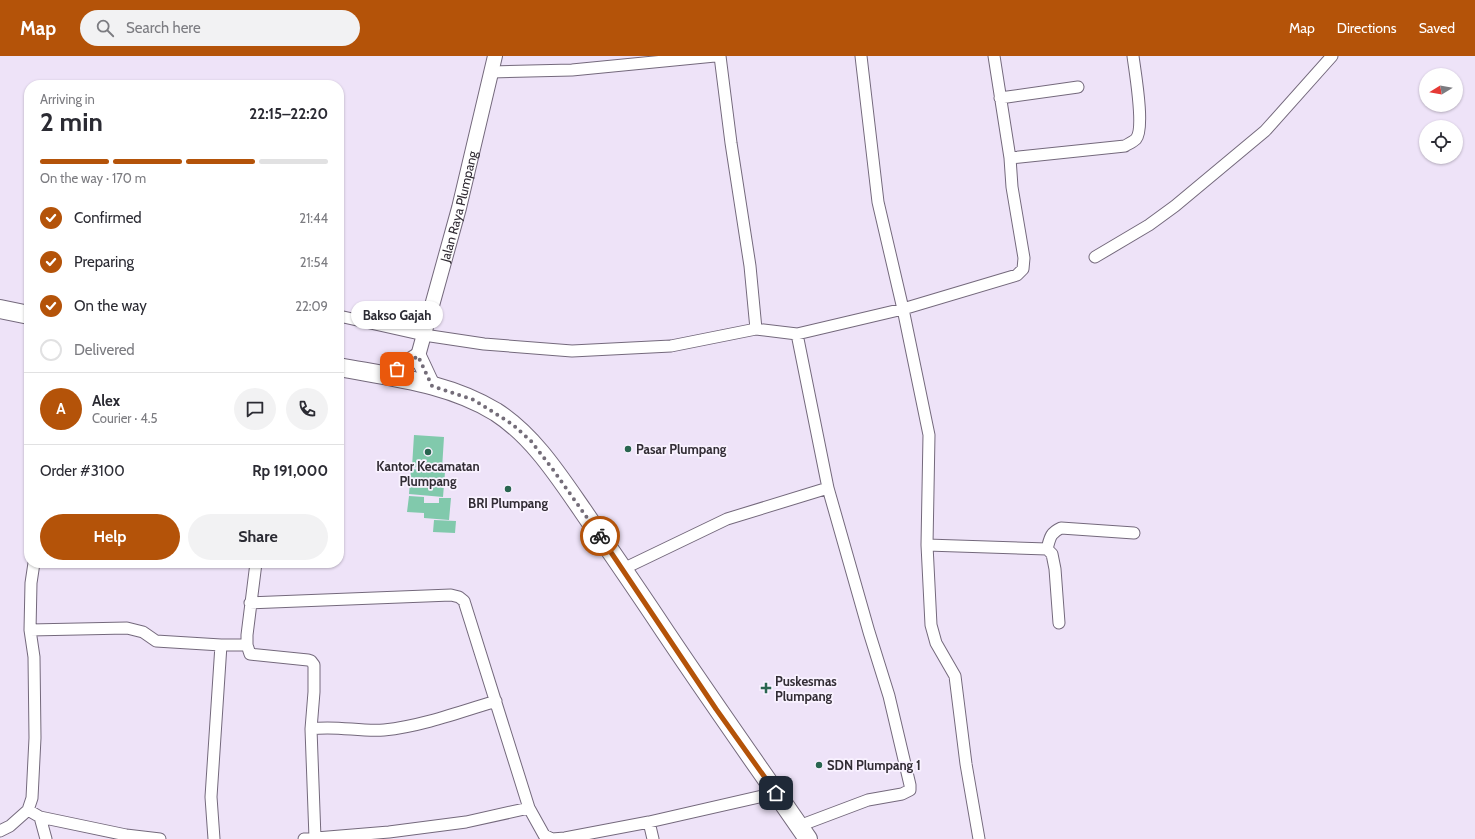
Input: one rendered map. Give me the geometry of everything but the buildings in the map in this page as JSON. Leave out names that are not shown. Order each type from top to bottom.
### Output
[{"type":"main road","points":[[0,309],[24,314]]},
{"type":"main road","points":[[386,376],[418,356],[432,386]]},
{"type":"main road","points":[[344,368],[432,386],[474,400],[512,424],[531,441],[623,569],[716,709],[803,832]]},
{"type":"street","name":"Jalan Raya Plumpang","points":[[418,356],[459,208],[495,56]]},
{"type":"street","points":[[491,72],[572,70],[715,56]]},
{"type":"street","points":[[720,56],[731,144],[750,266],[756,329]]},
{"type":"street","points":[[861,56],[878,202],[903,309],[929,435],[927,545],[930,625],[936,643],[955,676],[966,764],[979,839]]},
{"type":"street","points":[[344,317],[424,336],[484,344],[572,351],[671,346],[756,329],[797,334],[903,309],[1017,275],[1023,269],[1024,258],[1012,187],[1010,158],[994,56]]},
{"type":"street","points":[[1010,158],[1125,146],[1135,140],[1140,132],[1140,120],[1133,56]]},
{"type":"street","points":[[1095,257],[1149,225],[1175,206],[1264,131],[1332,56]]},
{"type":"street","points":[[1000,98],[1078,87]]},
{"type":"street","points":[[797,334],[828,488],[869,632],[890,696],[910,785],[910,790],[902,794],[868,800],[803,832]]},
{"type":"street","points":[[623,569],[727,519],[828,488]]},
{"type":"street","points":[[1047,549],[1052,534],[1054,531],[1061,528],[1134,533]]},
{"type":"street","points":[[927,545],[1047,549],[1052,554],[1055,570],[1059,623]]},
{"type":"street","points":[[0,831],[10,826],[28,810],[32,798],[35,738],[34,657],[30,630],[31,582],[33,568]]},
{"type":"street","points":[[255,568],[250,603],[247,645],[250,654],[308,660],[313,662],[314,665],[309,838],[390,835],[466,822],[529,808]]},
{"type":"street","points":[[250,603],[451,595],[460,597],[464,601],[469,616],[529,808],[544,835],[552,839],[565,838],[649,822],[776,793]]},
{"type":"street","points":[[30,630],[127,628],[143,632],[156,641],[247,645]]},
{"type":"street","points":[[214,839],[211,797],[221,645]]},
{"type":"street","points":[[311,729],[323,727],[383,730],[419,724],[496,700]]},
{"type":"street","points":[[28,810],[40,817],[126,835],[160,839]]},
{"type":"street","points":[[40,817],[46,839]]},
{"type":"street","points":[[649,822],[653,839]]},
{"type":"way so far","points":[[397,369],[418,356],[432,386],[451,391],[474,400],[512,424],[531,441],[600,536]]},
{"type":"place","name":"Bakso Gajah","points":[[397,369]]},
{"type":"place","name":"Pasar Plumpang","points":[[628,449]]},
{"type":"place","name":"Kantor Kecamatan Plumpang","points":[[428,452]]},
{"type":"place","name":"BRI Plumpang","points":[[508,489]]},
{"type":"place","name":"Puskesmas Plumpang","points":[[766,688]]},
{"type":"place","name":"SDN Plumpang 1","points":[[819,765]]},
{"type":"route","points":[[600,536],[716,709],[776,793]]}]
